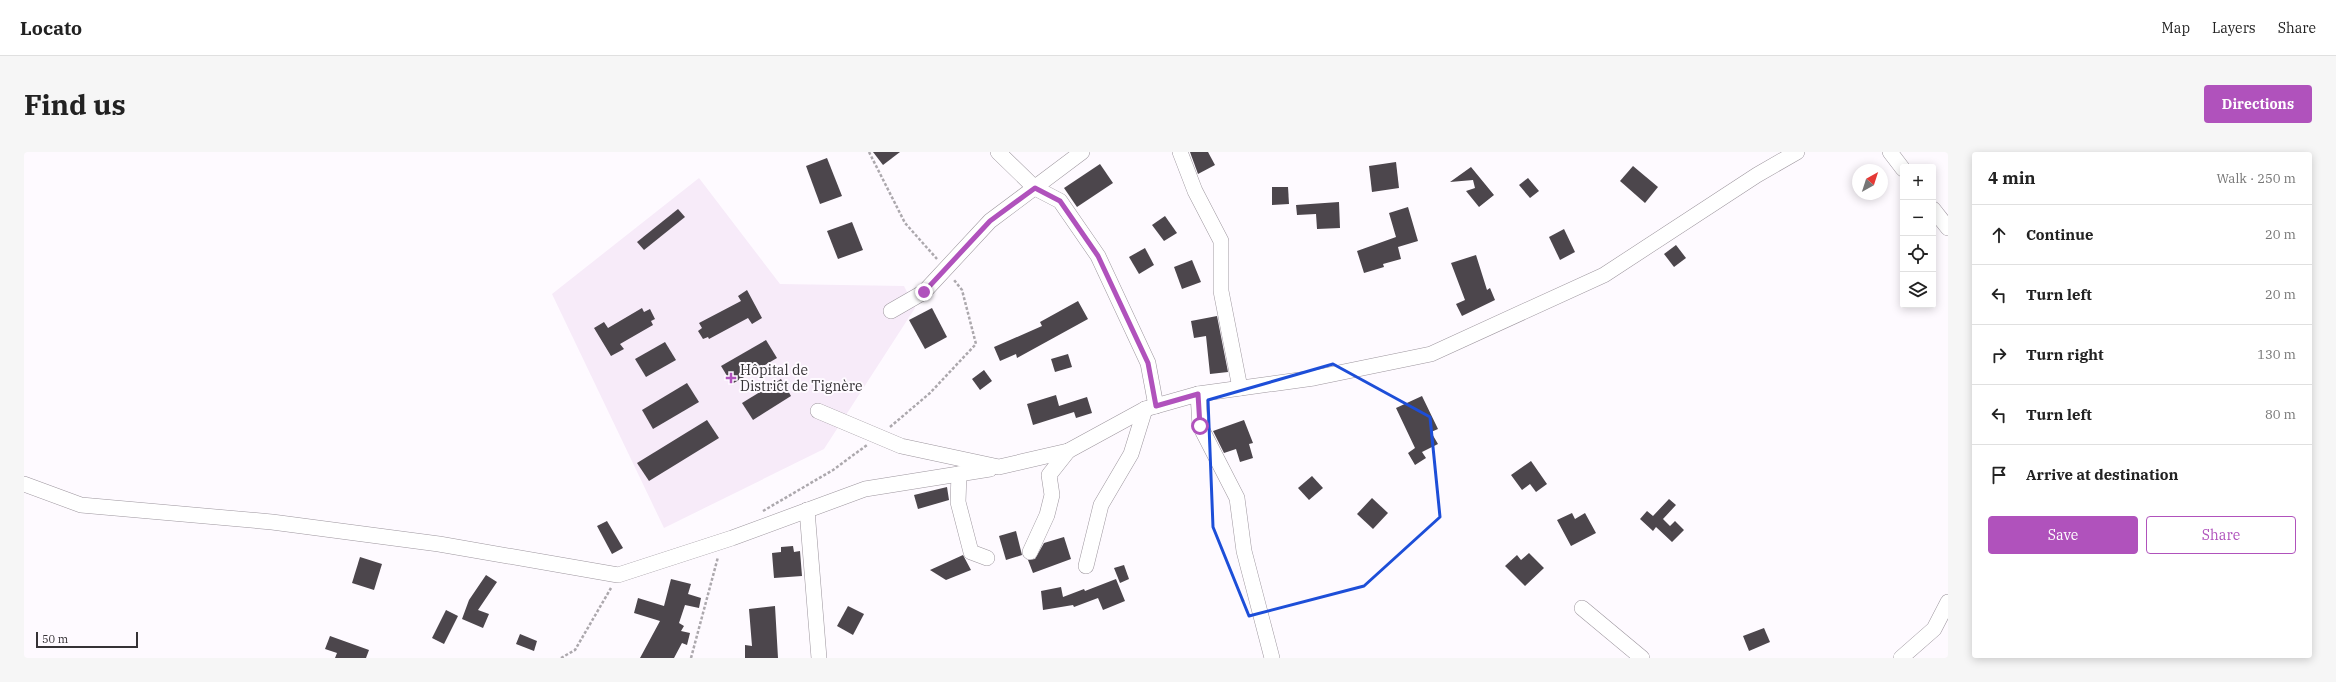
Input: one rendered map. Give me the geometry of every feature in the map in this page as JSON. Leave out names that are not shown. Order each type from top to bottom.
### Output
[{"type":"street","points":[[998,152],[1035,188],[1060,201],[1098,256],[1148,363],[1150,407],[1131,454],[1101,505],[1086,566]]},
{"type":"street","points":[[891,311],[924,292],[990,221],[1082,152]]},
{"type":"street","points":[[1180,152],[1195,191],[1221,241],[1221,291],[1240,388]]},
{"type":"street","points":[[24,484],[81,505],[272,522],[439,544],[618,575],[732,538],[864,489],[999,467],[1068,451],[1150,407],[1198,394],[1314,378],[1431,354],[1604,275],[1757,176],[1797,152]]},
{"type":"street","points":[[1890,152],[1900,164]]},
{"type":"street","points":[[1936,213],[1948,228]]},
{"type":"street","points":[[1198,394],[1200,426],[1237,498],[1244,551],[1272,658]]},
{"type":"street","points":[[818,411],[901,446],[999,467]]},
{"type":"street","points":[[1030,552],[1047,515],[1052,495],[1049,474],[1068,451]]},
{"type":"street","points":[[959,474],[958,502],[971,552],[987,558]]},
{"type":"street","points":[[807,510],[819,658]]},
{"type":"street","points":[[1901,658],[1934,629],[1948,602]]},
{"type":"street","points":[[1582,608],[1642,658]]},
{"type":"path","points":[[561,658],[575,650],[618,575]]},
{"type":"highlighted area","points":[[1333,364],[1430,417],[1440,517],[1364,586],[1249,616],[1213,527],[1208,400]]},
{"type":"shaded area","name":"Hôpital de District de Tignère","points":[[699,178],[780,284],[904,286],[915,308],[824,449],[664,528],[552,294]]},
{"type":"building","points":[[873,152],[900,152],[883,165]]},
{"type":"building","points":[[1190,152],[1208,152],[1215,165],[1198,174]]},
{"type":"building","points":[[827,158],[842,196],[820,204],[806,166]]},
{"type":"building","points":[[1396,162],[1399,188],[1372,192],[1369,166]]},
{"type":"building","points":[[1100,164],[1113,183],[1077,207],[1064,188]]},
{"type":"building","points":[[1633,166],[1658,187],[1645,203],[1620,181]]},
{"type":"building","points":[[1471,167],[1494,195],[1479,207],[1466,191],[1475,188],[1473,180],[1450,182]]},
{"type":"building","points":[[1528,178],[1539,191],[1530,198],[1519,185]]},
{"type":"building","points":[[1272,187],[1288,187],[1289,204],[1272,205]]},
{"type":"building","points":[[1339,202],[1340,228],[1317,229],[1316,214],[1297,215],[1296,205]]},
{"type":"building","points":[[1408,207],[1418,241],[1398,247],[1401,259],[1383,264],[1384,267],[1364,273],[1357,251],[1396,237],[1389,213]]},
{"type":"building","points":[[678,209],[685,217],[644,250],[637,242]]},
{"type":"building","points":[[1165,216],[1177,233],[1164,241],[1152,225]]},
{"type":"building","points":[[852,222],[863,250],[838,259],[827,231]]},
{"type":"building","points":[[1564,229],[1575,252],[1560,260],[1549,237]]},
{"type":"building","points":[[1676,245],[1686,258],[1674,267],[1664,254]]},
{"type":"building","points":[[1145,248],[1154,265],[1139,274],[1129,257]]},
{"type":"building","points":[[1476,255],[1487,290],[1490,288],[1495,300],[1462,316],[1456,304],[1465,300],[1451,263]]},
{"type":"building","points":[[1192,260],[1201,282],[1182,289],[1174,267]]},
{"type":"building","points":[[747,290],[762,318],[752,324],[748,318],[709,339],[708,337],[703,339],[698,331],[702,328],[699,323],[741,301],[738,296]]},
{"type":"building","points":[[1078,301],[1088,319],[1017,358],[1016,354],[1000,361],[994,347],[1042,326],[1040,322]]},
{"type":"building","points":[[642,308],[644,312],[650,309],[655,319],[651,321],[653,325],[620,344],[624,349],[611,356],[594,328],[604,322],[608,328]]},
{"type":"building","points":[[932,308],[947,337],[925,349],[909,320]]},
{"type":"building","points":[[1217,316],[1228,372],[1210,374],[1206,336],[1194,338],[1191,321]]},
{"type":"building","points":[[766,340],[777,358],[732,384],[721,366]]},
{"type":"building","points":[[665,342],[676,360],[646,377],[635,359]]},
{"type":"building","points":[[1068,354],[1072,367],[1055,372],[1051,359]]},
{"type":"building","points":[[984,370],[992,381],[980,390],[972,379]]},
{"type":"building","points":[[781,379],[791,396],[753,420],[742,403]]},
{"type":"building","points":[[687,383],[699,402],[653,429],[642,410]]},
{"type":"building","points":[[1056,395],[1059,406],[1087,397],[1092,413],[1076,418],[1074,412],[1033,425],[1027,404]]},
{"type":"building","points":[[1422,396],[1438,429],[1431,432],[1438,444],[1422,452],[1426,458],[1415,465],[1408,453],[1415,448],[1396,408]]},
{"type":"building","points":[[707,420],[719,438],[649,481],[637,463]]},
{"type":"building","points":[[1244,420],[1253,443],[1249,444],[1253,458],[1240,462],[1236,449],[1224,453],[1213,431]]},
{"type":"building","points":[[1531,461],[1547,484],[1536,492],[1530,484],[1522,490],[1511,475]]},
{"type":"building","points":[[1312,476],[1323,488],[1309,500],[1298,488]]},
{"type":"building","points":[[947,487],[949,500],[918,509],[914,495]]},
{"type":"building","points":[[1372,498],[1388,513],[1373,529],[1357,514]]},
{"type":"building","points":[[1669,499],[1676,505],[1663,519],[1670,526],[1675,521],[1684,530],[1672,542],[1656,527],[1653,531],[1640,519],[1647,511],[1653,516]]},
{"type":"building","points":[[1572,513],[1575,519],[1585,513],[1596,533],[1571,546],[1557,520]]},
{"type":"building","points":[[607,521],[623,548],[612,554],[597,526]]},
{"type":"building","points":[[1016,531],[1022,555],[1006,560],[999,536]]},
{"type":"building","points":[[1064,537],[1071,559],[1033,573],[1028,560],[1035,559],[1044,543]]},
{"type":"building","points":[[793,546],[794,552],[800,551],[802,576],[774,578],[772,553],[781,552],[781,547]]},
{"type":"building","points":[[1529,553],[1544,568],[1525,586],[1505,566],[1517,555],[1521,560]]},
{"type":"building","points":[[963,555],[971,570],[946,580],[930,570]]},
{"type":"building","points":[[360,557],[382,564],[374,590],[352,583]]},
{"type":"building","points":[[1124,565],[1129,579],[1120,583],[1114,568]]},
{"type":"building","points":[[486,575],[497,582],[478,610],[489,614],[483,628],[462,619],[469,600]]},
{"type":"building","points":[[671,579],[691,584],[688,594],[701,598],[699,608],[685,605],[679,623],[684,626],[681,631],[690,633],[687,645],[682,643],[674,658],[640,658],[660,621],[634,613],[638,598],[664,606]]},
{"type":"building","points":[[1116,579],[1125,601],[1103,610],[1098,598],[1074,607],[1073,605],[1043,610],[1041,591],[1061,587],[1063,597],[1084,589],[1085,591]]},
{"type":"building","points":[[775,606],[778,658],[745,658],[745,645],[752,646],[749,609]]},
{"type":"building","points":[[848,606],[864,614],[853,635],[837,626]]},
{"type":"building","points":[[446,610],[458,616],[444,644],[432,638]]},
{"type":"building","points":[[1764,628],[1770,642],[1749,651],[1743,636]]},
{"type":"building","points":[[520,634],[537,641],[534,651],[516,644]]},
{"type":"building","points":[[330,636],[369,650],[366,658],[335,658],[337,653],[325,649]]},
{"type":"place","name":"Hôpital de District de Tignère","points":[[731,378]]},
{"type":"route","points":[[924,292],[990,221],[1035,188],[1060,201],[1098,256],[1125,317],[1148,363],[1156,406],[1198,394],[1200,426]]}]
